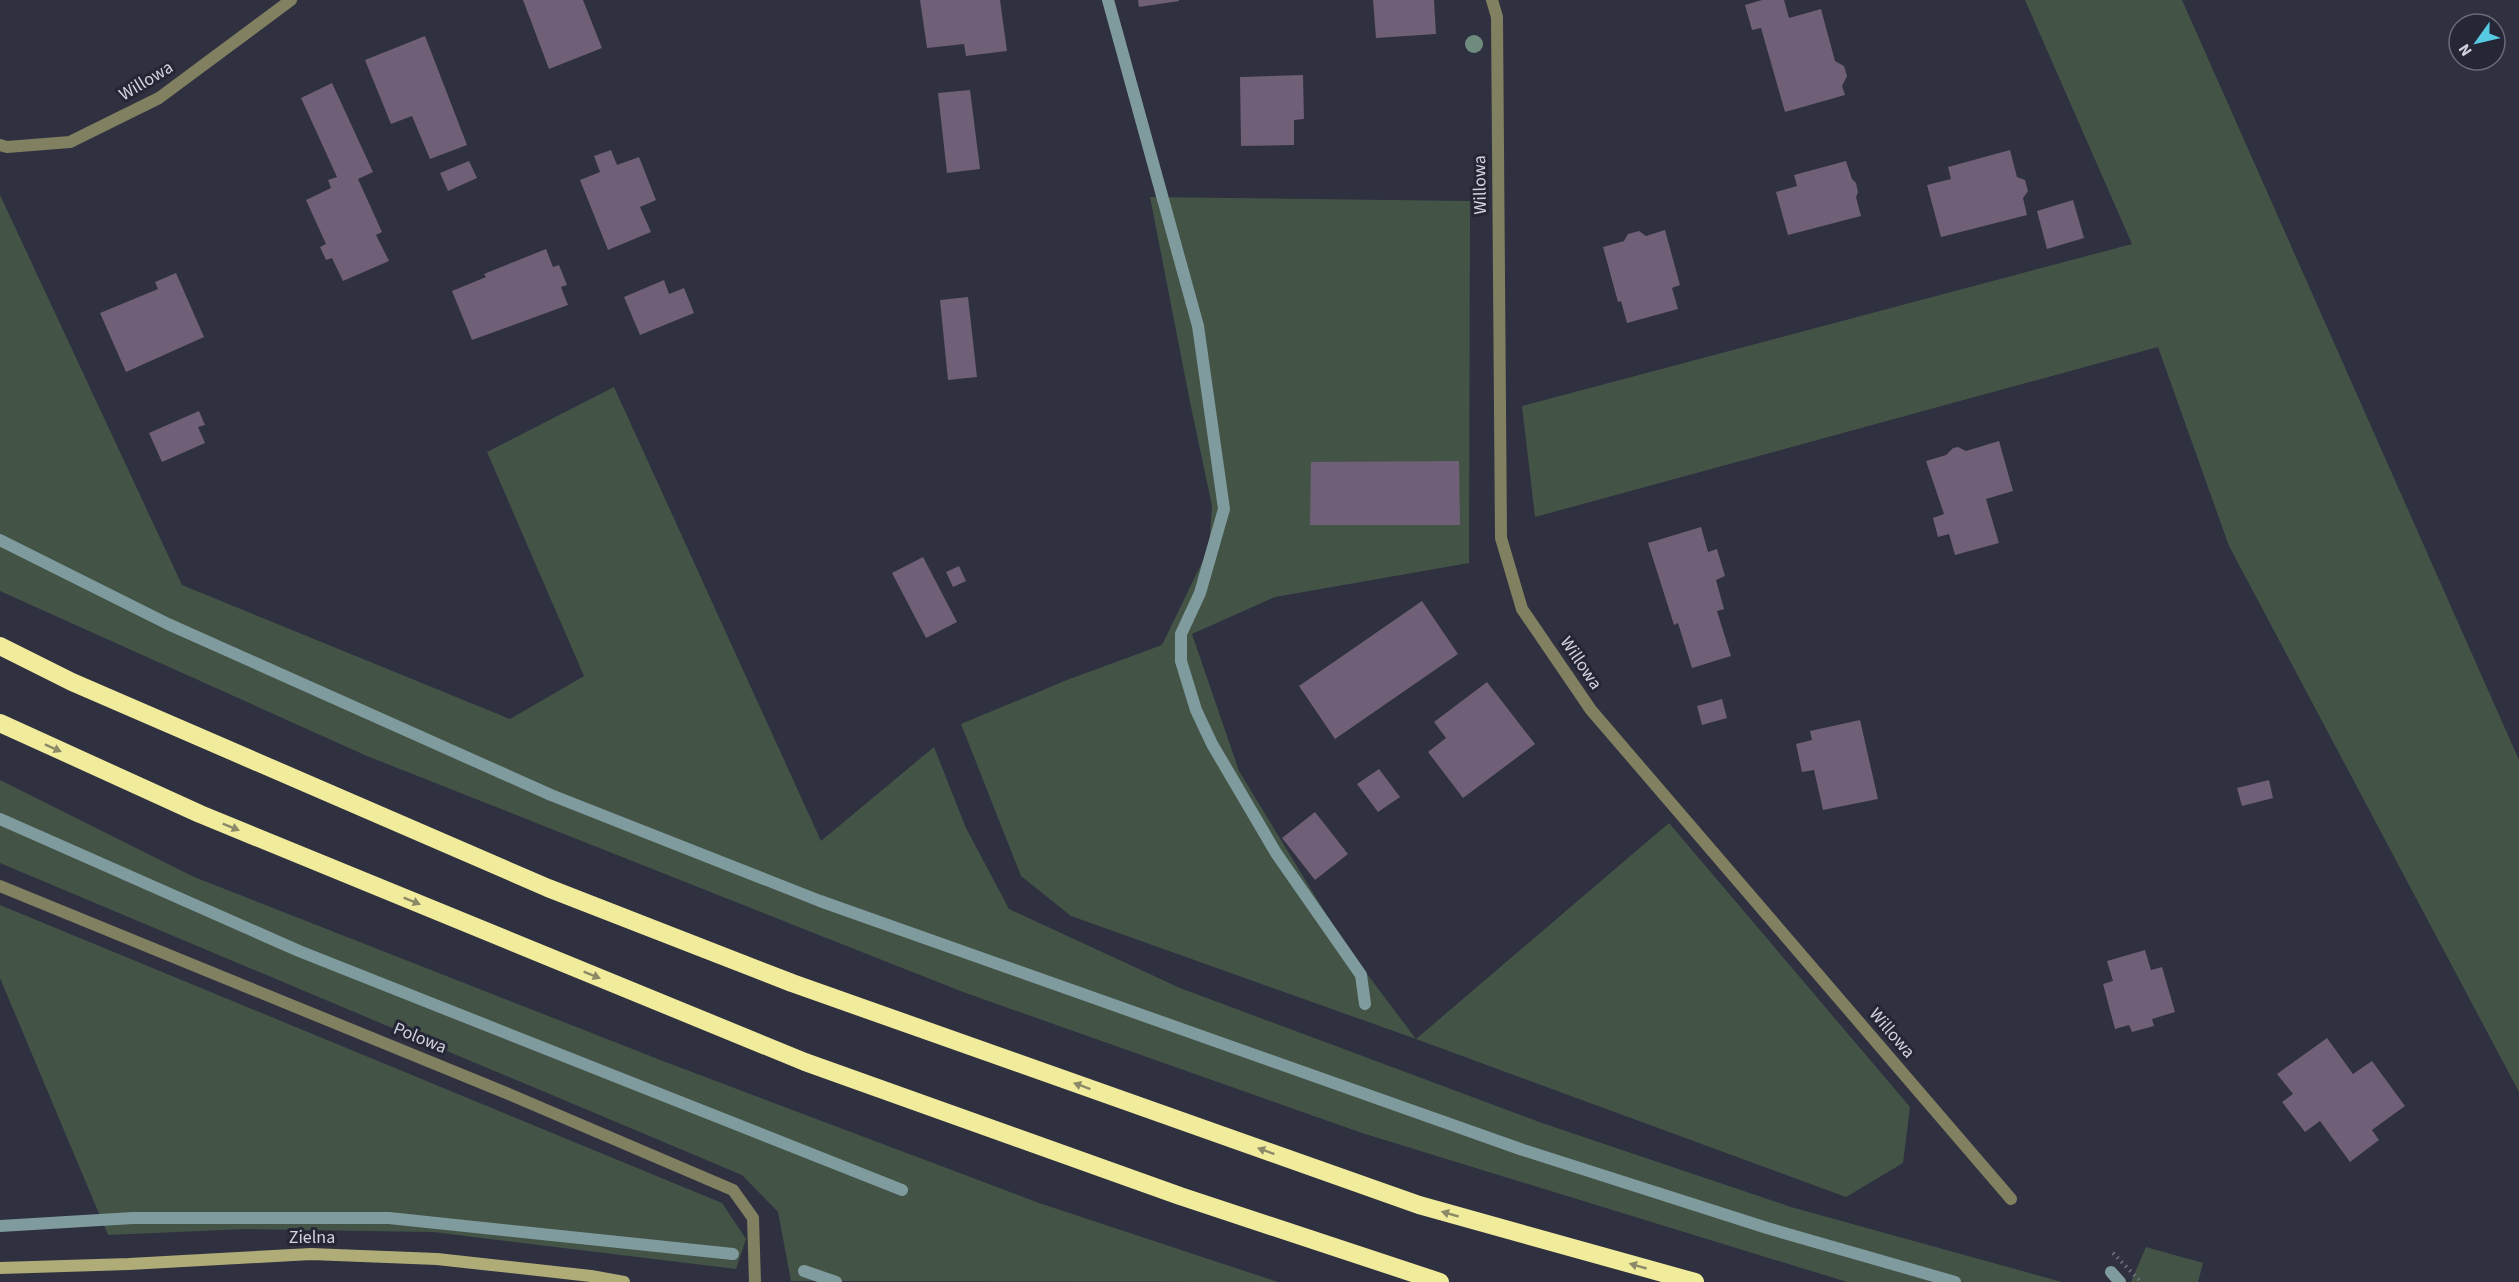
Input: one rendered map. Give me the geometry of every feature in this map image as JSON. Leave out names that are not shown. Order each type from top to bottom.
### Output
[{"type":"highway","points":[[0,646],[83,687],[548,888],[792,983],[1419,1205],[1695,1282]]},
{"type":"highway","points":[[0,723],[200,814],[805,1062],[1180,1196],[1440,1282]]},
{"type":"street","name":"Willowa","points":[[0,146],[70,142],[150,103],[291,0]]},
{"type":"street","name":"Willowa","points":[[1492,0],[1497,17],[1501,538],[1522,609],[1591,710],[2011,1199]]},
{"type":"street","name":"Polowa","points":[[0,886],[511,1095],[732,1190],[753,1218],[755,1282]]},
{"type":"street","name":"Zielna","points":[[0,1268],[129,1264],[311,1254],[437,1259],[591,1276],[624,1282]]},
{"type":"path","points":[[2113,1253],[2141,1282]]},
{"type":"green space","points":[[2025,0],[2182,0],[2519,760],[2519,1092],[2229,546],[2158,347],[1535,517],[1522,406],[2132,244]]},
{"type":"green space","points":[[0,195],[182,585],[510,719],[584,676],[487,452],[614,387],[821,841],[934,747],[966,828],[1009,909],[1180,988],[1542,1123],[1791,1207],[2062,1282],[1847,1282],[1362,1133],[963,992],[367,756],[0,591]]},
{"type":"green space","points":[[1150,197],[1470,201],[1469,563],[1275,597],[1192,634],[1239,771],[1343,942],[1416,1039],[1071,916],[1021,876],[961,724],[1067,680],[1162,645],[1209,548],[1212,506]]},
{"type":"green space","points":[[0,780],[194,877],[663,1061],[1039,1203],[1278,1282],[791,1281],[778,1212],[742,1175],[0,863]]},
{"type":"green space","points":[[1669,823],[1910,1107],[1903,1163],[1846,1197],[1416,1039]]},
{"type":"green space","points":[[0,905],[722,1203],[746,1239],[736,1269],[433,1232],[246,1229],[108,1235],[0,978]]},
{"type":"green space","points":[[2146,1247],[2203,1263],[2198,1282],[2131,1282]]},
{"type":"building","points":[[523,0],[583,0],[602,48],[549,69]]},
{"type":"building","points":[[920,0],[1000,0],[1007,51],[966,56],[964,44],[927,48]]},
{"type":"building","points":[[1138,0],[1179,0],[1179,1],[1139,7]]},
{"type":"building","points":[[1373,0],[1434,0],[1436,34],[1376,38]]},
{"type":"building","points":[[1762,0],[1784,0],[1789,18],[1821,9],[1835,61],[1844,66],[1847,76],[1842,86],[1845,95],[1785,112],[1761,28],[1752,30],[1745,5]]},
{"type":"building","points":[[425,36],[467,145],[430,159],[412,116],[391,124],[365,60]]},
{"type":"building","points":[[1303,75],[1304,119],[1294,120],[1294,145],[1241,146],[1240,77]]},
{"type":"building","points":[[332,83],[373,172],[358,179],[382,232],[376,235],[389,261],[343,281],[332,258],[326,260],[320,247],[326,244],[306,200],[331,188],[328,180],[337,177],[301,98]]},
{"type":"building","points":[[970,90],[980,169],[947,173],[938,93]]},
{"type":"building","points":[[611,150],[617,165],[639,157],[656,200],[640,207],[651,232],[608,250],[580,180],[600,172],[594,156]]},
{"type":"building","points":[[2010,150],[2017,177],[2025,180],[2028,191],[2023,198],[2027,215],[1941,237],[1927,185],[1951,179],[1948,167]]},
{"type":"building","points":[[469,161],[477,178],[448,191],[440,173]]},
{"type":"building","points":[[1846,161],[1852,179],[1856,183],[1858,192],[1856,197],[1861,216],[1788,235],[1776,192],[1797,186],[1794,175]]},
{"type":"building","points":[[2073,200],[2084,238],[2047,249],[2037,211]]},
{"type":"building","points":[[1665,230],[1680,285],[1672,288],[1678,309],[1627,323],[1621,301],[1618,302],[1603,247],[1624,241],[1628,234],[1639,231],[1646,236]]},
{"type":"building","points":[[546,249],[553,267],[559,265],[567,285],[561,287],[568,305],[472,340],[452,291],[486,277],[484,274]]},
{"type":"building","points":[[176,273],[204,337],[126,372],[100,313],[158,289],[155,282]]},
{"type":"building","points":[[664,280],[669,294],[684,288],[694,313],[640,335],[624,297]]},
{"type":"building","points":[[968,297],[977,377],[948,380],[940,300]]},
{"type":"building","points":[[199,411],[205,425],[198,427],[205,443],[162,462],[149,433]]},
{"type":"building","points":[[1999,441],[2013,491],[1986,499],[1999,543],[1955,555],[1949,534],[1938,537],[1933,518],[1944,514],[1926,461],[1946,455],[1953,448],[1958,447],[1966,451]]},
{"type":"building","points":[[1459,461],[1460,525],[1310,525],[1311,462]]},
{"type":"building","points":[[1701,527],[1708,552],[1717,549],[1725,576],[1716,580],[1724,609],[1717,611],[1731,656],[1692,668],[1678,623],[1674,625],[1648,543]]},
{"type":"building","points":[[923,557],[957,622],[926,638],[892,573]]},
{"type":"building","points":[[959,566],[966,581],[953,587],[946,572]]},
{"type":"building","points":[[1422,601],[1458,654],[1335,739],[1299,686]]},
{"type":"building","points":[[1487,682],[1535,744],[1463,798],[1428,752],[1446,738],[1434,722]]},
{"type":"building","points":[[1722,699],[1727,718],[1702,725],[1697,706]]},
{"type":"building","points":[[1860,720],[1878,799],[1823,810],[1814,770],[1802,772],[1796,744],[1812,740],[1810,731]]},
{"type":"building","points":[[1379,769],[1400,797],[1378,812],[1357,784]]},
{"type":"building","points":[[2269,780],[2273,798],[2242,806],[2237,788]]},
{"type":"building","points":[[1315,812],[1348,854],[1315,880],[1282,838]]},
{"type":"building","points":[[2145,950],[2151,970],[2162,967],[2175,1012],[2152,1019],[2154,1026],[2132,1032],[2129,1025],[2115,1029],[2103,984],[2113,981],[2107,961]]},
{"type":"building","points":[[2327,1038],[2353,1074],[2372,1061],[2405,1106],[2372,1130],[2379,1140],[2350,1162],[2320,1121],[2305,1132],[2282,1102],[2293,1094],[2277,1074]]},
{"type":"waterway","points":[[1108,0],[1198,326],[1224,509],[1200,593],[1181,634],[1181,661],[1196,710],[1212,744],[1276,853],[1361,975],[1365,1004]]},
{"type":"waterway","points":[[0,540],[168,624],[551,795],[820,901],[1523,1150],[1767,1228],[1955,1282]]},
{"type":"waterway","points":[[0,819],[299,951],[902,1190]]},
{"type":"waterway","points":[[0,1226],[133,1218],[389,1218],[733,1254]]},
{"type":"waterway","points":[[804,1271],[836,1282]]},
{"type":"waterway","points":[[2111,1272],[2120,1282]]}]
